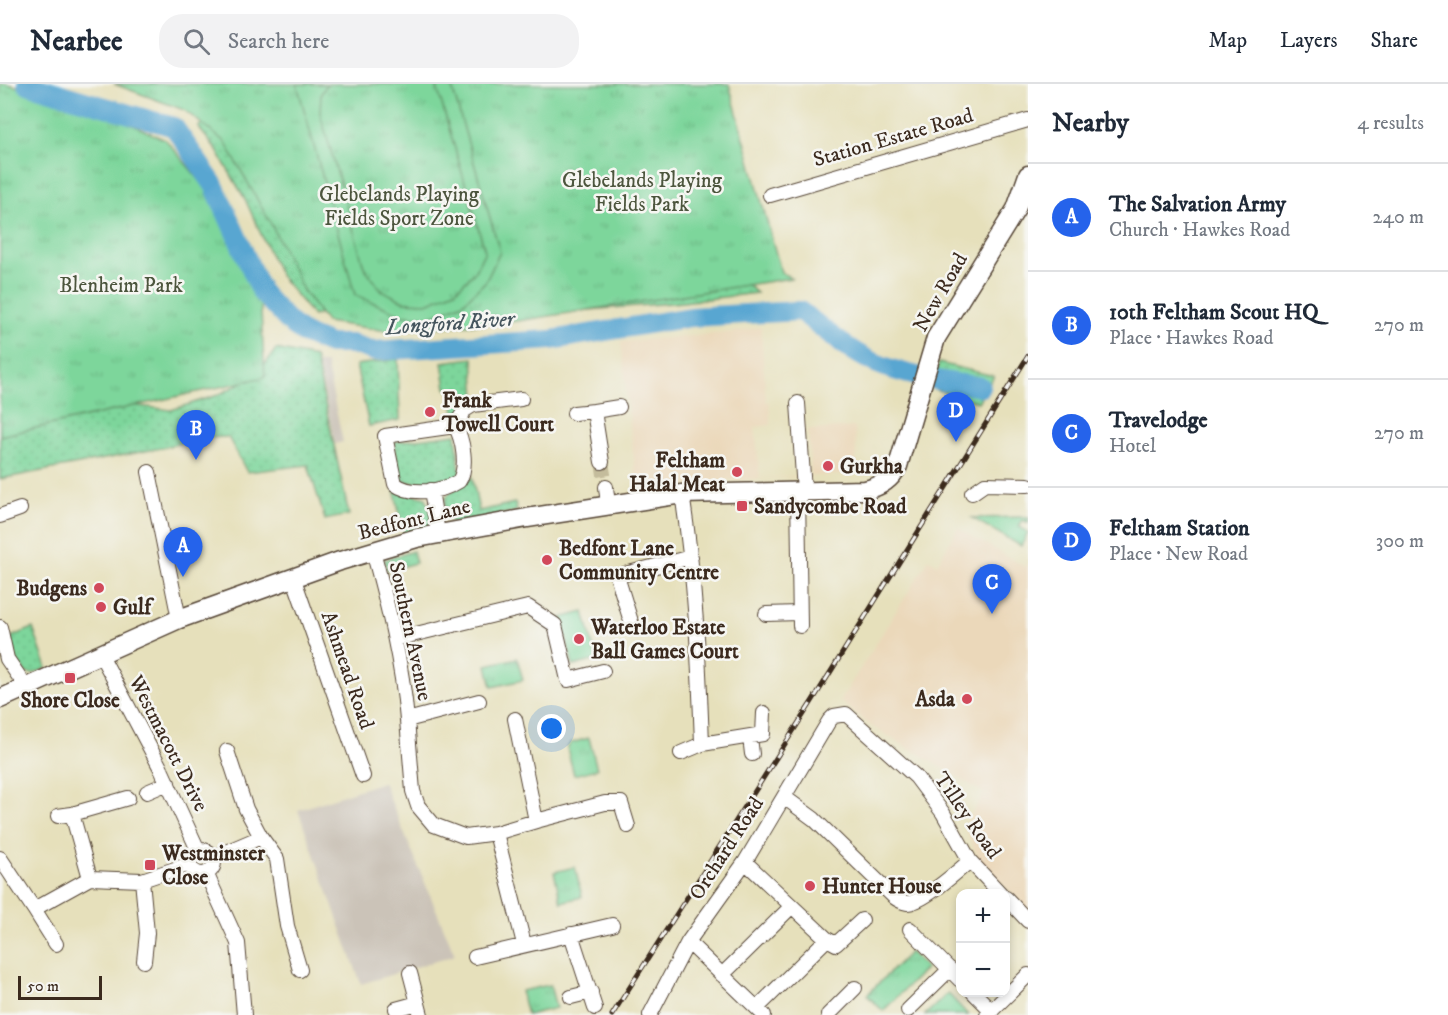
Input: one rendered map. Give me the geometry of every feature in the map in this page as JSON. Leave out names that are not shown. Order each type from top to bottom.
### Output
[{"type":"main road","name":"New Road","points":[[865,490],[886,482],[893,476],[940,329],[1016,209],[1028,175]]},
{"type":"main road","name":"Bedfont Lane","points":[[0,699],[179,619],[373,551],[438,533],[607,496],[865,490]]},
{"type":"street","name":"Station Estate Road","points":[[770,195],[1028,120]]},
{"type":"street","points":[[455,426],[463,456],[462,477],[455,484],[431,490],[404,490],[395,484],[386,436],[455,426],[465,410],[473,405],[521,399]]},
{"type":"street","points":[[766,614],[800,620],[801,491],[798,403]]},
{"type":"street","points":[[574,413],[619,406]]},
{"type":"street","points":[[594,411],[602,462]]},
{"type":"street","points":[[149,472],[179,619]]},
{"type":"street","points":[[972,493],[985,484],[1028,485]]},
{"type":"street","points":[[431,490],[438,533]]},
{"type":"street","points":[[682,494],[691,557],[702,744]]},
{"type":"street","points":[[0,516],[20,509]]},
{"type":"street","name":"Southern Avenue","points":[[373,551],[395,639],[404,687],[413,791],[418,806],[434,825],[466,837],[496,833],[605,803],[621,803],[628,826]]},
{"type":"street","points":[[633,628],[616,576],[691,557]]},
{"type":"street","name":"Ashmead Road","points":[[292,578],[363,776]]},
{"type":"street","points":[[395,639],[528,607],[555,625],[568,680],[603,671]]},
{"type":"street","points":[[0,627],[7,658],[24,689]]},
{"type":"street","name":"Westmacott Drive","points":[[101,655],[168,783],[198,850]]},
{"type":"street","name":"Southern Avenue","points":[[407,720],[479,701]]},
{"type":"street","points":[[681,753],[702,744],[763,734],[764,713]]},
{"type":"street","name":"Orchard Road","points":[[650,1015],[688,942],[745,862],[829,721],[834,716],[846,714]]},
{"type":"street","name":"Tilley Road","points":[[846,714],[916,777],[943,813],[970,861],[996,889]]},
{"type":"street","points":[[515,718],[536,821]]},
{"type":"street","points":[[750,737],[752,754]]},
{"type":"street","points":[[227,751],[246,809],[261,837],[277,859],[287,926],[300,970]]},
{"type":"street","points":[[147,792],[168,783]]},
{"type":"street","points":[[784,797],[814,819],[885,890],[900,901],[914,901],[924,896],[970,861]]},
{"type":"street","points":[[58,816],[128,798]]},
{"type":"street","points":[[72,814],[90,878]]},
{"type":"street","points":[[496,833],[524,944]]},
{"type":"street","points":[[214,857],[261,837]]},
{"type":"street","points":[[198,850],[207,850],[214,857],[213,868],[206,873],[194,871],[190,864],[192,854],[198,850]]},
{"type":"street","points":[[4,855],[56,944]]},
{"type":"street","points":[[745,862],[791,907],[836,945],[862,920]]},
{"type":"street","points":[[34,909],[90,878],[142,880],[190,864]]},
{"type":"street","points":[[206,873],[238,943],[244,1015]]},
{"type":"street","points":[[142,880],[147,933],[144,961]]},
{"type":"street","points":[[1010,903],[1028,921]]},
{"type":"street","points":[[722,975],[791,907]]},
{"type":"street","points":[[475,957],[612,925]]},
{"type":"street","points":[[910,929],[956,976]]},
{"type":"street","points":[[572,934],[595,1008]]},
{"type":"street","points":[[688,942],[761,1011],[827,939]]},
{"type":"street","points":[[908,1010],[950,969]]},
{"type":"street","points":[[396,1009],[419,1009],[410,973]]},
{"type":"street","points":[[976,997],[989,1013],[1028,975]]},
{"type":"street","points":[[828,1015],[855,988]]},
{"type":"street","points":[[570,997],[591,992]]},
{"type":"shaded area","points":[[761,327],[766,402],[769,402],[771,425],[755,427],[760,478],[811,475],[808,430],[855,427],[857,474],[711,481],[711,485],[637,489],[621,342],[736,332]]},
{"type":"shaded area","points":[[326,363],[343,442],[335,444],[318,364]]},
{"type":"shaded area","points":[[958,528],[1025,567],[1028,563],[1028,910],[1010,889],[980,861],[966,831],[967,822],[984,793],[871,726],[840,701],[929,559],[937,564]]},
{"type":"shaded area","points":[[383,782],[455,955],[361,984],[298,810]]},
{"type":"green space","name":"Blenheim Park","points":[[0,84],[89,105],[166,140],[207,189],[260,296],[265,377],[0,436]]},
{"type":"green space","points":[[114,84],[729,84],[781,272],[791,278],[518,321],[387,331],[326,322],[303,290],[271,224],[225,142],[184,110]]},
{"type":"green space","points":[[297,84],[327,84],[321,94],[320,113],[364,267],[381,290],[405,302],[427,303],[455,291],[474,273],[485,251],[436,84],[451,84],[500,252],[486,281],[463,303],[430,317],[403,315],[355,295]]},
{"type":"green space","points":[[216,112],[329,312],[313,316],[279,274],[245,199],[216,149],[198,127]]},
{"type":"green space","points":[[744,282],[757,293],[553,313]]},
{"type":"green space","points":[[276,349],[315,357],[349,515],[325,520],[308,465],[247,472],[228,437],[202,438],[0,479],[0,422],[115,403],[171,410],[218,395],[258,374]]},
{"type":"green space","points":[[473,358],[476,399],[456,424],[453,394],[446,388],[442,362]]},
{"type":"green space","points":[[398,359],[400,420],[369,426],[356,365]]},
{"type":"green space","points":[[939,363],[994,376],[978,402],[936,390],[933,382]]},
{"type":"green space","points":[[456,434],[460,474],[431,482],[401,480],[395,442]]},
{"type":"green space","points":[[472,477],[479,511],[515,503],[517,511],[455,524],[446,518],[447,496]]},
{"type":"green space","points":[[394,489],[426,498],[433,521],[426,529],[404,535]]},
{"type":"green space","points":[[1028,517],[1028,523],[1023,520],[1019,526],[1028,533],[1021,546],[972,518]]},
{"type":"green space","points":[[413,551],[416,563],[387,570],[384,560]]},
{"type":"green space","name":"Waterloo Estate Ball Games Court","points":[[584,612],[597,660],[573,666],[561,618]]},
{"type":"green space","points":[[33,628],[47,668],[33,674],[26,673],[16,659],[11,637]]},
{"type":"green space","points":[[517,658],[523,680],[492,687],[487,665]]},
{"type":"green space","points":[[589,738],[597,769],[574,775],[567,748],[571,743]]},
{"type":"green space","points":[[575,867],[582,897],[561,902],[554,872]]},
{"type":"green space","points":[[910,952],[926,968],[883,1011],[867,995]]},
{"type":"green space","points":[[550,985],[556,1008],[527,1015],[521,991]]},
{"type":"green space","points":[[948,993],[968,1015],[925,1015]]},
{"type":"waterway","name":"Longford River","points":[[27,84],[174,127],[214,185],[262,293],[288,321],[303,333],[330,344],[352,344],[374,351],[551,340],[691,317],[800,311],[844,345],[873,362],[912,375],[981,387]]},
{"type":"tunnel","points":[[602,462],[606,487]]},
{"type":"railway","points":[[612,1015],[813,700],[1028,356]]},
{"type":"place","name":"Frank Towell Court","points":[[430,412]]},
{"type":"place","name":"Feltham Station","points":[[956,442]]},
{"type":"place","name":"10th Feltham Scout HQ","points":[[196,460]]},
{"type":"place","name":"Gurkha","points":[[828,466]]},
{"type":"place","name":"Feltham Halal Meat","points":[[737,472]]},
{"type":"place","name":"Sandycombe Road","points":[[742,506]]},
{"type":"place","name":"Bedfont Lane Community Centre","points":[[547,560]]},
{"type":"place","name":"The Salvation Army","points":[[183,577]]},
{"type":"place","name":"Budgens","points":[[99,588]]},
{"type":"place","name":"Gulf","points":[[101,607]]},
{"type":"place","name":"Travelodge","points":[[992,614]]},
{"type":"place","name":"Waterloo Estate Ball Games Court","points":[[579,639]]},
{"type":"place","name":"Shore Close","points":[[70,678]]},
{"type":"place","name":"Asda","points":[[967,699]]},
{"type":"place","name":"Westminster Close","points":[[150,865]]},
{"type":"place","name":"Hunter House","points":[[810,886]]},
{"type":"park label","name":"Glebelands Playing Fields Park","points":[[642,192]]},
{"type":"park label","name":"Glebelands Playing Fields Sport Zone","points":[[399,206]]}]
